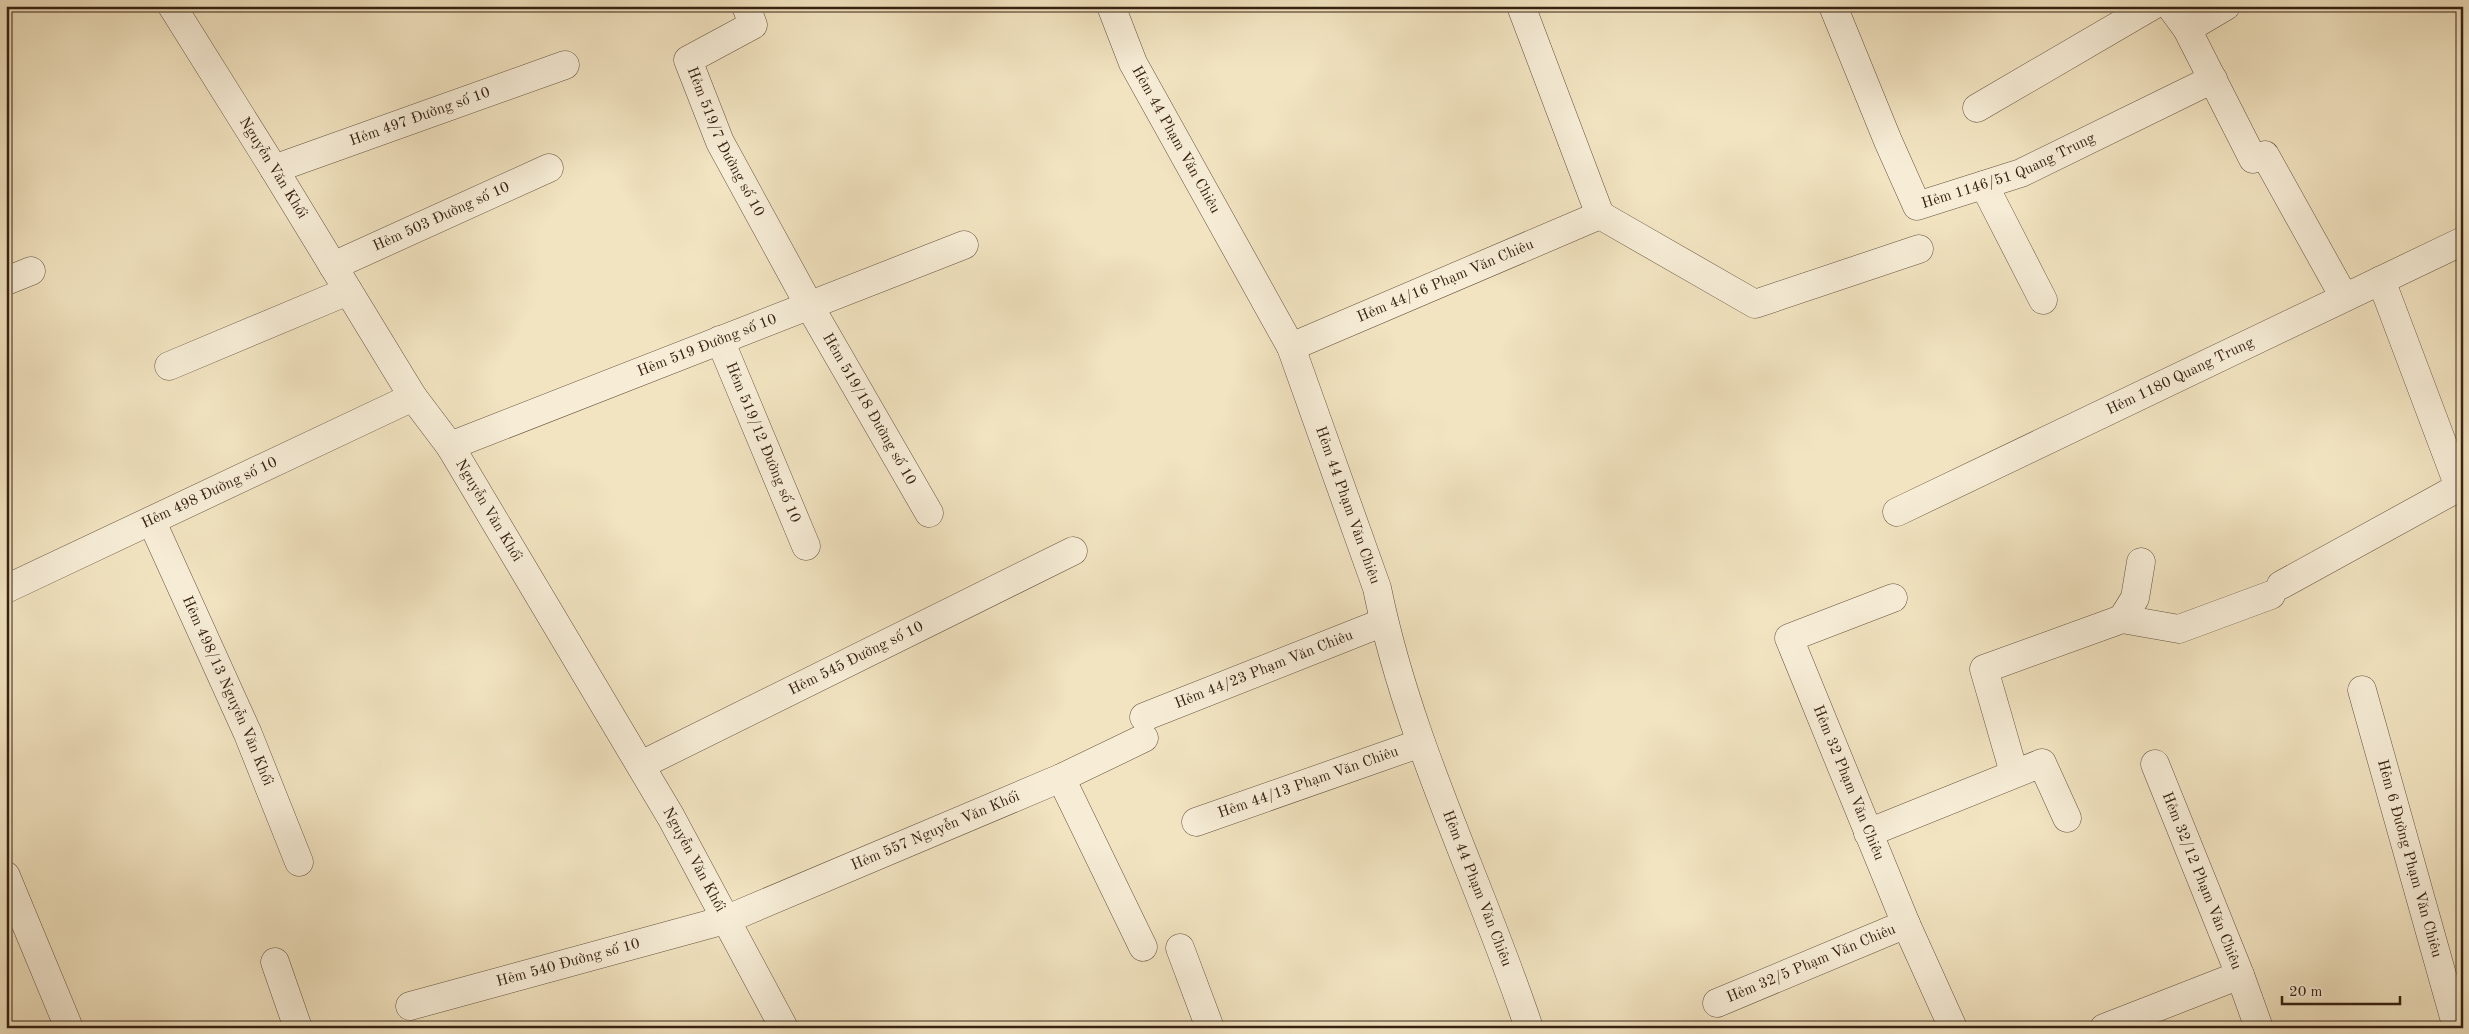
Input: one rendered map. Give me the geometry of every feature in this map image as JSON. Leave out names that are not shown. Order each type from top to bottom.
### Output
[{"type":"street","name":"Nguyễn Văn Khối","points":[[172,6],[413,397],[450,446],[671,816],[784,1028]]},
{"type":"street","name":"Hẻm 519/7 Đường số 10","points":[[746,6],[753,25],[688,60],[720,142],[809,305]]},
{"type":"street","name":"Hẻm 44 Phạm Văn Chiêu","points":[[1110,6],[1133,63],[1291,346],[1377,588],[1384,622],[1421,744],[1529,1028]]},
{"type":"street","points":[[1522,6],[1600,215],[1755,304],[1919,249]]},
{"type":"street","points":[[1977,108],[2152,6]]},
{"type":"street","points":[[2170,6],[2187,29],[2253,159],[2265,156],[2344,297]]},
{"type":"street","points":[[2187,29],[2226,6]]},
{"type":"street","name":"Hẻm 1146/51 Quang Trung","points":[[1837,8],[1888,141],[1918,206],[2021,173],[2212,79]]},
{"type":"street","name":"Hẻm 497 Đường số 10","points":[[274,169],[564,65]]},
{"type":"street","name":"Hẻm 503 Đường số 10","points":[[333,266],[550,168]]},
{"type":"street","points":[[1984,185],[2043,300]]},
{"type":"street","name":"Hẻm 44/16 Phạm Văn Chiêu","points":[[1291,346],[1600,215]]},
{"type":"street","name":"Hẻm 1180 Quang Trung","points":[[1897,512],[2463,241]]},
{"type":"street","name":"Hẻm 519 Đường số 10","points":[[450,446],[964,245]]},
{"type":"street","points":[[2014,773],[1984,669],[2122,619],[2179,629],[2276,590],[2461,486],[2381,280]]},
{"type":"street","points":[[169,366],[348,291]]},
{"type":"street","name":"Hẻm 519/18 Đường số 10","points":[[809,305],[929,513]]},
{"type":"street","name":"Hẻm 519/12 Đường số 10","points":[[720,340],[806,546]]},
{"type":"street","name":"Hẻm 498 Đường số 10","points":[[6,589],[152,522],[413,397]]},
{"type":"street","name":"Hẻm 498/13 Nguyễn Văn Khối","points":[[152,522],[248,734],[299,862]]},
{"type":"street","name":"Hẻm 545 Đường số 10","points":[[640,765],[1073,551]]},
{"type":"street","points":[[2122,619],[2135,598],[2141,562]]},
{"type":"street","name":"Hẻm 32 Phạm Văn Chiêu","points":[[1893,598],[1789,638],[1906,924],[1952,1028]]},
{"type":"street","name":"Hẻm 44/23 Phạm Văn Chiêu","points":[[1144,728],[1384,622]]},
{"type":"street","name":"Hẻm 6 Đường Phạm Văn Chiêu","points":[[2362,690],[2457,1028]]},
{"type":"street","name":"Hẻm 557 Nguyễn Văn Khối","points":[[725,920],[1061,778],[1144,728]]},
{"type":"street","name":"Hẻm 44/13 Phạm Văn Chiêu","points":[[1196,822],[1421,744]]},
{"type":"street","points":[[1868,833],[2042,763],[2067,818]]},
{"type":"street","name":"Hẻm 32/12 Phạm Văn Chiêu","points":[[2104,1028],[2240,975],[2155,764]]},
{"type":"street","points":[[1061,778],[1142,947]]},
{"type":"street","points":[[6,876],[69,1028]]},
{"type":"street","name":"Hẻm 540 Đường số 10","points":[[410,1006],[725,920]]},
{"type":"street","name":"Hẻm 32/5 Phạm Văn Chiêu","points":[[1717,1003],[1906,924]]},
{"type":"street","points":[[1180,948],[1210,1028]]},
{"type":"street","points":[[275,962],[298,1028]]},
{"type":"street","points":[[2240,975],[2259,1028]]}]
